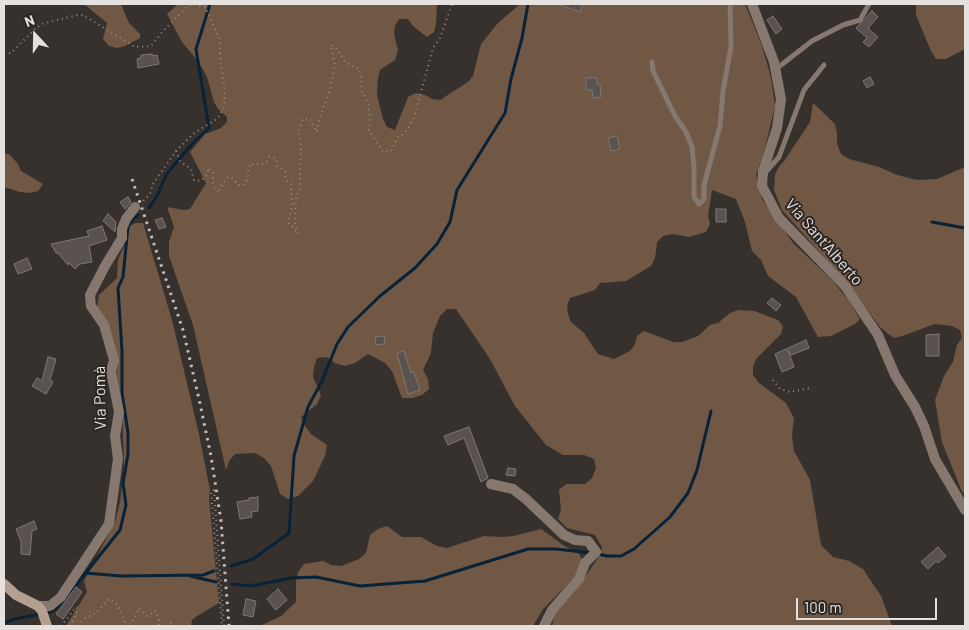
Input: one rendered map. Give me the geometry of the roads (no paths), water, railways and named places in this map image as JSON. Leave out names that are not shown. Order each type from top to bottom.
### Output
[{"type":"street","name":"Via Sant'Alberto","points":[[752,4],[775,69],[781,99],[777,128],[763,175],[762,186],[779,218],[845,286],[878,335],[895,375],[924,426],[935,459],[965,510]]},
{"type":"street","name":"Via Pomà","points":[[43,616],[50,606],[61,597],[109,524],[118,458],[115,436],[119,412],[111,371],[114,360],[104,325],[91,306],[90,295],[122,238],[122,229],[126,219],[135,207]]},
{"type":"street","points":[[491,484],[513,489],[564,535],[575,540],[588,542],[596,552],[585,562],[578,578],[552,610],[544,626]]},
{"type":"street","points":[[4,584],[43,616]]},
{"type":"lane","points":[[652,62],[653,71],[675,116],[686,132],[692,147],[694,197],[699,204],[704,199],[704,185],[720,126],[723,91],[731,48],[730,4]]},
{"type":"lane","points":[[775,69],[812,41],[843,25],[860,20],[869,4]]},
{"type":"lane","points":[[763,175],[779,157],[804,90],[824,65]]},
{"type":"waterway","points":[[149,208],[158,194],[166,175],[191,145],[209,128],[196,49],[210,4]]},
{"type":"waterway","points":[[231,566],[253,559],[289,533],[294,456],[308,407],[322,381],[337,344],[348,327],[380,296],[415,268],[437,244],[450,222],[457,190],[505,113],[528,4]]},
{"type":"waterway","points":[[4,623],[51,612],[61,604],[120,530],[126,505],[123,483],[128,454],[128,433],[122,393],[122,351],[118,288],[123,277],[128,226],[138,215]]},
{"type":"waterway","points":[[932,222],[965,228]]},
{"type":"waterway","points":[[598,554],[621,556],[634,549],[670,517],[688,493],[697,470],[711,411]]},
{"type":"waterway","points":[[232,584],[251,586],[291,578],[316,577],[360,586],[425,581],[528,549],[556,549],[592,553]]},
{"type":"waterway","points":[[86,573],[121,576],[203,575],[214,571]]},
{"type":"waterway","points":[[190,576],[216,582]]},
{"type":"railway","points":[[132,179],[183,330],[199,399],[211,456],[221,521],[229,626]]}]
